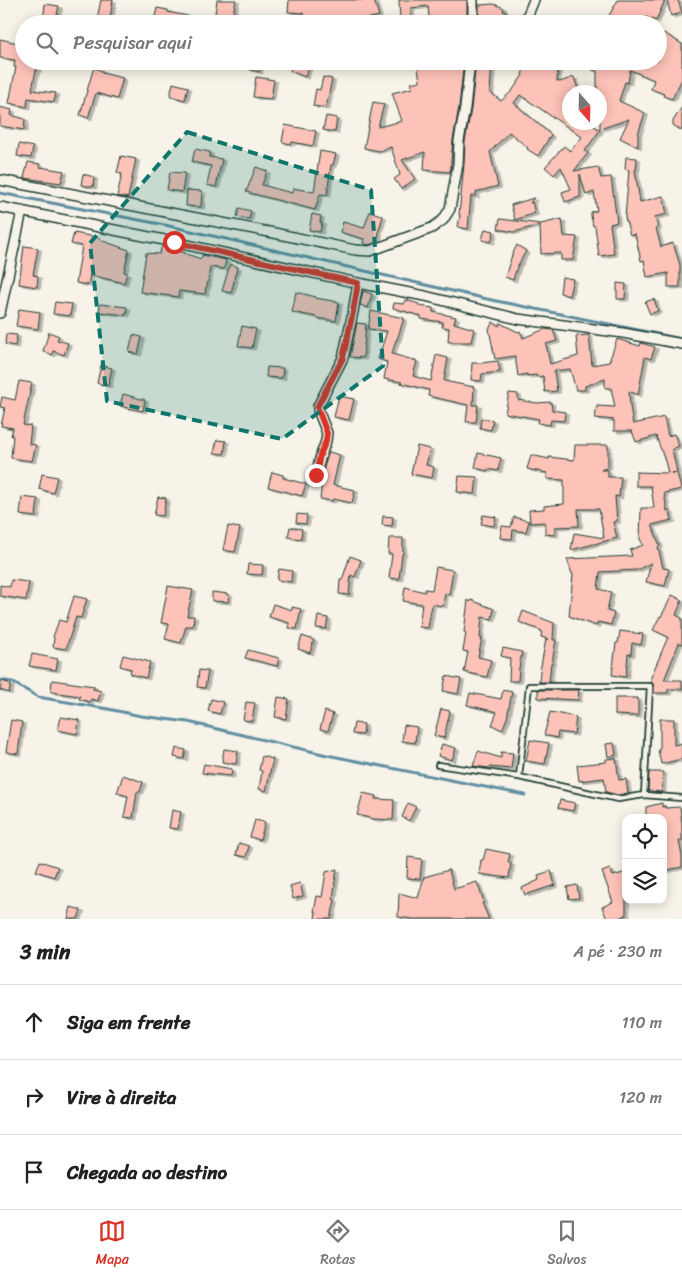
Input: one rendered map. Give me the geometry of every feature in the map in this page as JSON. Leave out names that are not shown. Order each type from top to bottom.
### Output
[{"type":"street","points":[[473,0],[473,15]]},
{"type":"street","points":[[528,15],[534,0]]},
{"type":"street","points":[[0,180],[355,250],[370,251],[432,228],[443,220],[450,209],[458,164],[459,141],[469,70]]},
{"type":"street","points":[[0,207],[425,296],[518,319],[623,333],[682,344]]},
{"type":"street","points":[[0,313],[22,211]]},
{"type":"street","points":[[316,475],[327,433],[317,407],[343,358],[358,283]]},
{"type":"lane","points":[[519,777],[529,686],[650,686],[644,794]]},
{"type":"lane","points":[[438,765],[519,777],[618,799],[644,794],[682,798]]},
{"type":"highlighted area","points":[[187,132],[371,190],[383,366],[282,439],[107,401],[90,243]]},
{"type":"building","points":[[101,0],[113,0],[110,15],[98,15]]},
{"type":"building","points":[[217,0],[236,0],[232,15],[215,14]]},
{"type":"building","points":[[289,0],[374,0],[379,15],[303,15],[303,13],[288,12]]},
{"type":"building","points":[[399,0],[467,0],[467,15],[429,15],[428,6],[411,8],[411,15],[400,15]]},
{"type":"building","points":[[618,0],[665,0],[659,15],[609,15]]},
{"type":"building","points":[[667,0],[678,0],[682,13],[671,16]]},
{"type":"building","points":[[45,4],[59,6],[57,15],[44,15]]},
{"type":"building","points":[[494,4],[504,8],[503,11],[513,15],[479,15],[479,5]]},
{"type":"building","points":[[157,8],[183,15],[155,15]]},
{"type":"building","points":[[667,35],[682,44],[682,79],[672,99],[651,89],[654,80],[630,70],[667,70]]},
{"type":"building","points":[[0,39],[15,42],[15,60],[0,58]]},
{"type":"building","points":[[15,70],[36,70],[32,90],[56,93],[54,102],[28,98],[27,107],[9,103]]},
{"type":"building","points":[[93,70],[100,70],[102,73],[123,78],[117,99],[96,93],[88,118],[80,115]]},
{"type":"building","points":[[290,70],[308,70],[305,77]]},
{"type":"building","points":[[418,70],[463,70],[450,172],[424,170],[425,152],[402,160],[415,179],[401,189],[394,179],[400,175],[391,147],[379,151],[364,148],[373,102],[384,104],[378,127],[402,121],[392,93],[412,88],[411,83],[420,81]]},
{"type":"building","points":[[475,70],[492,70],[490,92],[501,101],[512,91],[523,75],[524,70],[558,70],[557,81],[560,82],[574,77],[577,85],[562,85],[562,123],[520,95],[514,103],[551,135],[538,156],[527,149],[509,132],[490,152],[498,186],[476,192],[476,196],[471,196],[468,229],[458,227],[465,142]]},
{"type":"building","points":[[592,70],[630,70],[628,83],[625,82],[619,101],[645,113],[638,134],[638,147],[620,138],[629,119],[607,127],[607,85],[597,85],[597,71]]},
{"type":"building","points":[[256,77],[274,80],[271,99],[253,97]]},
{"type":"building","points":[[323,77],[332,79],[326,108],[313,106],[316,89],[320,90]]},
{"type":"building","points":[[173,83],[188,87],[185,100],[170,96]]},
{"type":"building","points":[[0,107],[12,110],[11,115],[25,119],[24,130],[0,126]]},
{"type":"building","points":[[682,107],[682,131],[673,125],[673,121]]},
{"type":"building","points":[[326,116],[337,118],[335,132],[323,130]]},
{"type":"building","points":[[285,125],[316,131],[313,146],[282,142]]},
{"type":"building","points":[[572,130],[600,130],[585,151],[588,153],[574,171],[598,167],[601,178],[611,177],[617,222],[610,224],[614,254],[599,256],[595,226],[593,226],[591,216],[591,212],[597,211],[594,192],[586,195],[580,174],[580,197],[565,202],[562,192],[571,189],[561,167],[554,175],[545,167],[564,146],[570,151],[582,137]]},
{"type":"building","points":[[19,144],[33,147],[31,158],[17,156]]},
{"type":"building","points":[[195,149],[210,152],[209,157],[222,159],[216,187],[207,185],[211,166],[192,162]]},
{"type":"building","points":[[320,151],[336,154],[333,165],[331,165],[327,195],[320,194],[315,210],[246,192],[256,167],[267,171],[262,185],[292,193],[293,188],[314,192]]},
{"type":"building","points":[[121,156],[136,159],[128,198],[117,196],[122,174],[117,173]]},
{"type":"building","points":[[626,157],[637,158],[635,170],[640,202],[663,196],[667,214],[655,217],[658,228],[656,228],[661,247],[673,243],[680,265],[680,287],[668,287],[668,273],[647,277],[644,260],[641,261],[635,234],[630,235],[625,217],[629,170],[625,169]]},
{"type":"building","points":[[28,162],[40,164],[40,167],[64,171],[61,183],[24,178]]},
{"type":"building","points":[[170,172],[185,173],[182,192],[167,190]]},
{"type":"building","points":[[83,174],[94,177],[93,187],[81,185]]},
{"type":"building","points":[[187,190],[202,191],[201,207],[186,206]]},
{"type":"building","points":[[534,198],[530,203],[532,202],[535,213],[515,220],[511,205]]},
{"type":"building","points":[[239,208],[251,211],[249,219],[237,217]]},
{"type":"building","points":[[370,211],[383,216],[377,242],[369,245],[363,243],[364,239],[340,232],[343,222],[364,228]]},
{"type":"building","points":[[312,214],[321,216],[320,232],[309,230]]},
{"type":"building","points":[[500,219],[541,224],[562,219],[564,236],[577,237],[573,260],[561,260],[561,253],[541,254],[540,225],[514,232],[498,229]]},
{"type":"building","points":[[485,229],[494,231],[491,242],[482,240]]},
{"type":"building","points":[[74,233],[101,238],[100,240],[129,250],[124,272],[127,273],[124,283],[90,275],[88,285],[76,283],[82,246],[71,244]]},
{"type":"building","points":[[517,245],[526,251],[517,267],[513,280],[505,277]]},
{"type":"building","points":[[24,246],[38,248],[33,275],[38,276],[37,287],[19,284]]},
{"type":"building","points":[[162,246],[182,250],[181,252],[201,259],[202,255],[226,260],[224,269],[210,267],[205,294],[179,291],[178,297],[140,292],[146,253],[159,254]]},
{"type":"building","points":[[230,264],[238,267],[231,293],[222,291]]},
{"type":"building","points":[[562,277],[573,279],[569,296],[560,293]]},
{"type":"building","points":[[617,283],[626,284],[625,299],[617,299]]},
{"type":"building","points":[[363,291],[372,294],[368,308],[360,305]]},
{"type":"building","points":[[296,292],[315,298],[339,302],[336,321],[292,312]]},
{"type":"building","points":[[654,299],[658,311],[650,314],[645,302]]},
{"type":"building","points":[[406,300],[419,304],[419,306],[433,308],[433,312],[456,317],[454,323],[474,329],[471,342],[448,342],[449,328],[442,327],[443,322],[421,319],[421,316],[393,308],[394,303],[404,304]]},
{"type":"building","points":[[55,302],[72,304],[70,316],[53,314]]},
{"type":"building","points":[[100,304],[127,307],[126,315],[99,312]]},
{"type":"building","points":[[19,309],[40,312],[38,329],[16,326]]},
{"type":"building","points":[[371,311],[404,318],[392,354],[417,361],[413,376],[431,381],[436,355],[448,358],[444,381],[474,387],[473,405],[478,405],[476,422],[466,422],[468,405],[428,396],[429,390],[384,379],[387,362],[378,359],[387,331],[368,329]]},
{"type":"building","points":[[493,322],[499,326],[500,323],[518,332],[520,331],[523,338],[545,329],[553,330],[557,341],[546,344],[550,364],[578,356],[576,336],[589,335],[592,365],[609,362],[617,339],[640,346],[641,343],[655,347],[651,359],[645,357],[638,395],[629,391],[633,424],[664,417],[668,436],[674,434],[679,446],[672,449],[677,472],[671,473],[677,473],[681,489],[664,493],[667,511],[670,511],[672,520],[652,525],[660,546],[658,547],[663,568],[669,569],[665,586],[646,582],[651,563],[637,570],[600,572],[598,589],[611,592],[607,611],[614,613],[611,625],[598,622],[596,626],[569,616],[573,574],[567,559],[632,556],[630,550],[643,545],[640,539],[641,508],[654,508],[651,486],[636,486],[636,472],[668,473],[656,436],[636,442],[632,431],[614,431],[614,420],[595,418],[597,406],[615,407],[611,388],[605,388],[605,379],[585,386],[585,390],[576,390],[570,369],[554,371],[557,391],[545,392],[543,376],[527,376],[527,374],[518,376],[515,356],[495,359],[489,329]]},
{"type":"building","points":[[357,323],[366,324],[363,358],[350,357]]},
{"type":"building","points":[[242,326],[256,329],[252,348],[238,346]]},
{"type":"building","points":[[49,332],[59,336],[57,340],[68,343],[64,355],[53,351],[52,355],[43,351]]},
{"type":"building","points":[[6,334],[17,335],[15,346],[5,344]]},
{"type":"building","points":[[133,335],[142,337],[138,354],[129,352]]},
{"type":"building","points":[[498,361],[500,372],[482,374],[481,381],[471,380],[472,363]]},
{"type":"building","points":[[101,365],[112,368],[108,386],[97,383]]},
{"type":"building","points":[[267,367],[283,368],[282,378],[266,377]]},
{"type":"building","points":[[19,381],[32,383],[23,425],[31,426],[29,444],[36,445],[32,461],[11,458],[13,428],[1,426],[5,408],[0,407],[2,397],[15,400]]},
{"type":"building","points":[[509,393],[518,394],[518,400],[537,403],[551,402],[552,410],[565,412],[564,421],[551,420],[550,425],[538,423],[539,419],[505,413]]},
{"type":"building","points":[[123,394],[145,400],[143,411],[120,406]]},
{"type":"building","points":[[339,396],[354,399],[349,420],[334,417]]},
{"type":"building","points":[[481,418],[493,420],[491,430],[480,428]]},
{"type":"building","points":[[217,440],[226,441],[224,454],[214,453]]},
{"type":"building","points":[[575,445],[608,445],[608,467],[601,470],[608,470],[608,477],[621,477],[619,497],[615,496],[617,521],[613,522],[617,538],[571,550],[574,533],[604,538],[599,509],[578,509],[579,526],[555,527],[555,535],[545,534],[545,522],[530,523],[529,510],[544,509],[544,506],[564,504],[564,480],[547,479],[547,473],[527,469],[531,455],[549,459],[549,457],[574,460]]},
{"type":"building","points":[[417,446],[430,449],[426,465],[434,467],[432,478],[411,474]]},
{"type":"building","points":[[329,452],[340,455],[333,485],[355,490],[352,503],[333,499],[332,501],[320,499],[324,467]]},
{"type":"building","points":[[478,453],[501,458],[498,471],[475,468]]},
{"type":"building","points":[[272,472],[283,475],[283,478],[306,484],[302,496],[268,487]]},
{"type":"building","points":[[42,474],[57,477],[53,493],[39,489]]},
{"type":"building","points":[[459,476],[477,477],[475,494],[457,492]]},
{"type":"building","points":[[22,497],[38,499],[36,517],[20,515]]},
{"type":"building","points":[[158,497],[166,498],[163,516],[154,515]]},
{"type":"building","points":[[297,514],[307,515],[306,524],[296,523]]},
{"type":"building","points":[[483,515],[496,517],[494,526],[481,524]]},
{"type":"building","points":[[383,516],[393,517],[392,526],[382,525]]},
{"type":"building","points":[[514,517],[529,521],[526,532],[513,530],[512,539],[500,538],[502,526],[511,527]]},
{"type":"building","points":[[228,526],[240,528],[235,552],[223,550]]},
{"type":"building","points":[[290,527],[302,529],[301,539],[288,537]]},
{"type":"building","points":[[389,538],[403,538],[403,554],[399,579],[389,578],[392,554],[388,554]]},
{"type":"building","points":[[350,556],[361,560],[355,577],[351,575],[349,595],[339,594],[340,580],[342,580]]},
{"type":"building","points":[[248,564],[263,565],[262,575],[247,574]]},
{"type":"building","points":[[436,567],[453,570],[449,595],[445,593],[443,606],[432,604],[428,628],[419,627],[422,604],[403,601],[405,587],[425,592],[425,589],[432,590]]},
{"type":"building","points":[[279,569],[292,571],[291,582],[277,580]]},
{"type":"building","points":[[11,580],[29,582],[26,600],[0,596],[0,585],[10,587]]},
{"type":"building","points":[[168,586],[193,590],[187,616],[194,616],[193,626],[186,626],[181,643],[165,639],[169,624],[161,623]]},
{"type":"building","points":[[212,592],[229,594],[228,602],[212,601]]},
{"type":"building","points":[[672,595],[682,600],[676,615],[682,618],[682,644],[679,643],[664,680],[682,680],[682,689],[668,689],[668,693],[654,693],[651,677],[668,637],[653,630]]},
{"type":"building","points":[[74,596],[87,599],[81,618],[76,617],[66,649],[53,647],[53,637],[59,620],[66,622]]},
{"type":"building","points":[[468,600],[494,609],[492,619],[482,617],[480,638],[482,638],[478,657],[491,660],[487,677],[464,672],[468,652],[463,651]]},
{"type":"building","points":[[273,604],[292,610],[292,607],[301,609],[297,629],[289,628],[289,623],[269,617]]},
{"type":"building","points":[[523,611],[554,623],[553,640],[556,640],[549,682],[539,682],[546,639],[549,639],[541,637],[542,631],[519,622]]},
{"type":"building","points":[[318,616],[328,618],[326,629],[316,628]]},
{"type":"building","points":[[620,631],[643,634],[641,645],[632,643],[631,655],[628,654],[626,677],[612,675],[616,643],[618,643]]},
{"type":"building","points":[[302,636],[314,640],[310,653],[298,649]]},
{"type":"building","points":[[503,648],[522,652],[518,681],[509,681],[510,658],[501,656]]},
{"type":"building","points":[[248,650],[279,658],[277,666],[245,658]]},
{"type":"building","points":[[32,654],[58,659],[56,670],[29,666]]},
{"type":"building","points":[[123,655],[150,662],[146,678],[130,674],[131,669],[120,666]]},
{"type":"building","points":[[199,670],[208,671],[205,688],[197,687]]},
{"type":"building","points":[[446,676],[461,679],[458,694],[443,691]]},
{"type":"building","points":[[52,680],[94,686],[93,689],[101,691],[98,701],[91,699],[90,702],[79,699],[80,696],[51,692]]},
{"type":"building","points":[[2,681],[11,684],[9,693],[0,690]]},
{"type":"building","points":[[503,690],[512,692],[507,718],[502,730],[492,725],[497,712],[467,705],[470,693],[501,699]]},
{"type":"building","points":[[538,690],[579,690],[578,700],[538,698]]},
{"type":"building","points":[[278,697],[289,699],[286,719],[275,717]]},
{"type":"building","points":[[615,698],[638,698],[638,716],[615,715]]},
{"type":"building","points":[[211,699],[223,702],[220,714],[208,711]]},
{"type":"building","points":[[246,702],[255,703],[252,721],[243,720]]},
{"type":"building","points":[[441,709],[450,711],[444,738],[434,736]]},
{"type":"building","points":[[325,711],[333,714],[328,731],[320,729]]},
{"type":"building","points":[[550,712],[576,717],[574,734],[558,732],[557,738],[544,735]]},
{"type":"building","points":[[61,717],[79,720],[77,734],[58,730]]},
{"type":"building","points":[[660,719],[674,719],[674,745],[682,743],[682,759],[661,764],[658,749],[660,748]]},
{"type":"building","points":[[11,720],[22,722],[18,754],[6,752]]},
{"type":"building","points":[[354,723],[364,724],[363,735],[352,734]]},
{"type":"building","points":[[404,725],[417,727],[415,743],[402,741]]},
{"type":"building","points":[[530,740],[549,743],[545,764],[526,761]]},
{"type":"building","points":[[614,743],[616,755],[608,757],[606,744]]},
{"type":"building","points":[[442,744],[456,748],[452,760],[438,756]]},
{"type":"building","points":[[176,748],[186,750],[184,759],[174,757]]},
{"type":"building","points":[[224,749],[238,751],[236,764],[222,762]]},
{"type":"building","points":[[478,751],[501,758],[501,752],[513,753],[511,769],[473,766]]},
{"type":"building","points":[[262,756],[273,759],[266,791],[259,789],[262,771],[259,770]]},
{"type":"building","points":[[616,758],[619,780],[626,779],[628,793],[618,795],[606,792],[604,778],[579,781],[577,765],[606,762],[606,759]]},
{"type":"building","points":[[204,764],[232,769],[231,776],[202,773]]},
{"type":"building","points":[[649,772],[663,772],[662,792],[648,791]]},
{"type":"building","points":[[123,775],[143,782],[140,792],[137,792],[133,818],[124,817],[128,796],[117,793]]},
{"type":"building","points":[[363,793],[376,796],[375,799],[394,800],[393,820],[374,819],[357,815]]},
{"type":"building","points":[[560,800],[575,803],[573,811],[558,808]]},
{"type":"building","points":[[408,803],[416,807],[409,821],[402,817]]},
{"type":"building","points":[[662,803],[662,807],[665,806],[665,808],[680,807],[682,841],[679,841],[682,867],[667,870],[667,814],[646,814],[646,807]]},
{"type":"building","points":[[172,810],[181,812],[178,829],[169,828]]},
{"type":"building","points":[[255,820],[265,822],[260,840],[250,837]]},
{"type":"building","points":[[239,843],[249,846],[246,857],[236,855]]},
{"type":"building","points":[[486,849],[510,854],[508,863],[511,863],[509,878],[479,874],[481,860],[483,860]]},
{"type":"building","points":[[408,857],[422,859],[420,879],[407,878]]},
{"type":"building","points":[[40,861],[58,867],[54,877],[36,871]]},
{"type":"building","points":[[337,869],[334,883],[333,899],[335,900],[331,919],[315,919],[316,912],[314,912],[317,896],[322,897],[326,872]]},
{"type":"building","points":[[610,869],[613,876],[622,873],[622,904],[626,904],[626,915],[617,919],[607,919],[602,907],[613,902],[602,872]]},
{"type":"building","points":[[449,870],[454,889],[477,882],[484,902],[482,903],[489,919],[413,919],[398,917],[399,893],[418,898],[424,877]]},
{"type":"building","points":[[551,871],[555,885],[525,895],[522,888],[539,880],[538,875]]},
{"type":"building","points":[[300,883],[303,896],[293,899],[290,886]]},
{"type":"building","points":[[577,885],[579,898],[569,899],[567,887]]},
{"type":"building","points":[[71,907],[81,910],[78,919],[68,919]]},
{"type":"waterway","points":[[0,193],[165,225],[487,299],[682,339]]},
{"type":"waterway","points":[[0,680],[12,682],[38,697],[141,716],[188,722],[327,755],[525,795]]},
{"type":"route","points":[[174,242],[358,283],[343,358],[317,407],[327,433],[316,475]]}]
